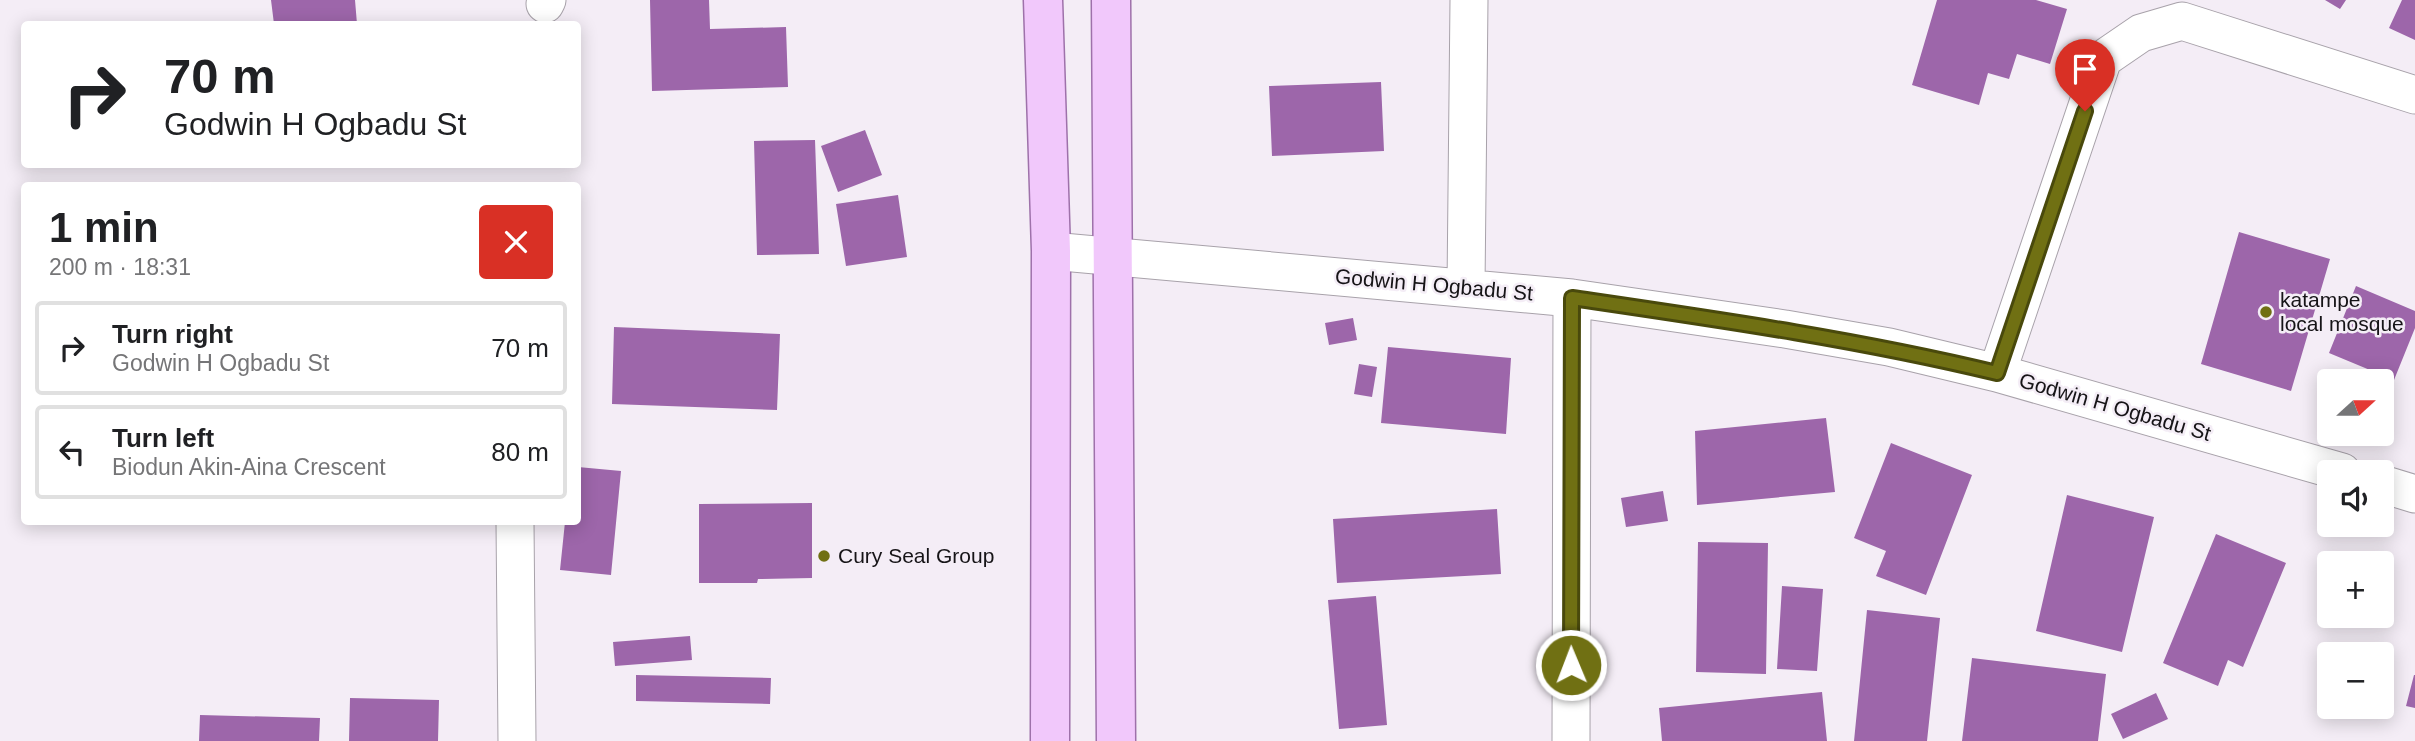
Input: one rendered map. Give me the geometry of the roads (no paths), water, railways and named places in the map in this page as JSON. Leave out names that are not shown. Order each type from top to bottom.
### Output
[{"type":"main road","points":[[1043,0],[1051,251],[1050,741]]},
{"type":"main road","points":[[1111,0],[1116,741]]},
{"type":"street","points":[[1466,287],[1469,0]]},
{"type":"street","points":[[1997,373],[2103,59],[2141,33],[2182,22],[2415,95]]},
{"type":"street","name":"Godwin H Ogbadu St","points":[[1051,251],[1572,298],[1786,329],[1889,347],[1997,373],[2317,465]]},
{"type":"street","points":[[1571,741],[1572,298]]},
{"type":"street","points":[[2394,488],[2415,494]]},
{"type":"street","points":[[515,525],[517,741]]},
{"type":"place","name":"katampe local mosque","points":[[2266,312]]},
{"type":"place","name":"Cury Seal Group","points":[[824,556]]}]
